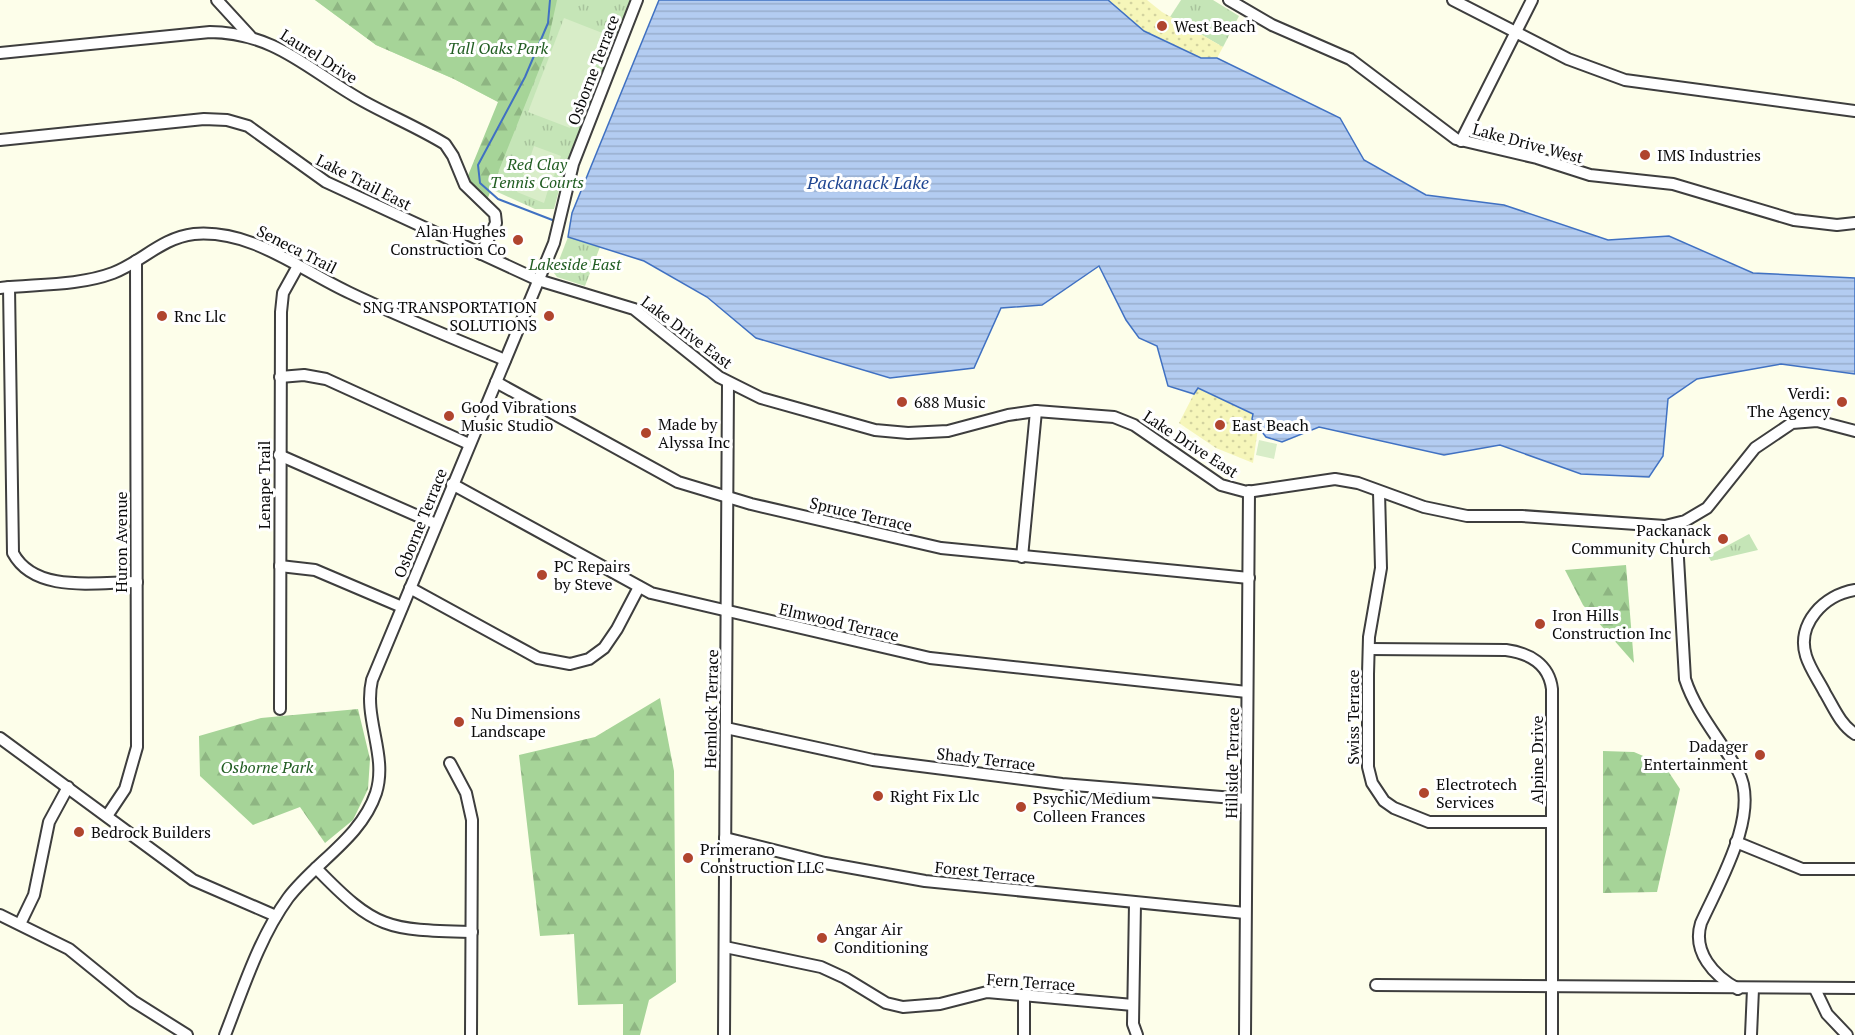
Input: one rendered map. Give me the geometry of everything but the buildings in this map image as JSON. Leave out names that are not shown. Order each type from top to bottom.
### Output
[{"type":"street","points":[[217,0],[250,36]]},
{"type":"street","name":"Osborne Terrace","points":[[225,1035],[276,916],[289,896],[353,831],[375,795],[380,766],[370,716],[369,694],[452,484],[554,243],[573,164],[637,0]]},
{"type":"street","name":"Lake Drive West","points":[[1228,0],[1272,25],[1350,59],[1438,127],[1461,141],[1602,178],[1673,184],[1794,220],[1837,225],[1855,223]]},
{"type":"street","points":[[1453,0],[1568,59],[1625,80],[1855,111]]},
{"type":"street","points":[[1461,141],[1532,0]]},
{"type":"street","name":"Laurel Drive","points":[[0,53],[210,32],[250,36],[290,53],[361,100],[445,144],[453,156],[465,185],[472,195],[491,210],[496,218],[481,254]]},
{"type":"street","name":"Lake Trail East","points":[[0,140],[215,119],[238,122],[257,132],[326,182],[538,280]]},
{"type":"street","name":"Seneca Trail","points":[[4,287],[94,279],[136,261],[156,246],[174,238],[212,234],[255,243],[362,299],[505,360]]},
{"type":"street","name":"Huron Avenue","points":[[107,816],[125,789],[137,747],[136,261]]},
{"type":"street","name":"Lenape Trail","points":[[280,709],[281,304],[288,282],[298,266]]},
{"type":"street","name":"Lake Drive East","points":[[538,280],[634,309],[728,383],[761,398],[888,432],[948,431],[1008,415],[1036,411],[1125,420],[1221,485],[1238,491],[1335,479],[1358,483],[1434,510],[1467,516],[1522,516],[1653,526],[1676,524],[1707,508],[1755,448],[1792,423],[1817,421],[1855,431]]},
{"type":"street","points":[[4,287],[13,553],[28,571],[46,579],[136,582]]},
{"type":"street","points":[[280,377],[304,375],[326,379],[469,444]]},
{"type":"street","name":"Spruce Terrace","points":[[496,382],[678,482],[728,498],[934,547],[1249,578]]},
{"type":"street","name":"Hemlock Terrace","points":[[724,1035],[728,383]]},
{"type":"street","points":[[1022,556],[1036,411]]},
{"type":"street","points":[[279,455],[436,524]]},
{"type":"street","name":"Elmwood Terrace","points":[[452,484],[651,593],[930,658],[1247,692]]},
{"type":"street","name":"Hillside Terrace","points":[[1245,1035],[1249,491]]},
{"type":"street","name":"Swiss Terrace","points":[[1379,492],[1381,568],[1369,649],[1368,767],[1371,783],[1384,801],[1404,814],[1433,823],[1552,822]]},
{"type":"street","points":[[1676,524],[1685,679],[1695,703],[1743,783],[1746,806],[1736,842],[1701,923],[1698,936],[1701,951],[1708,963],[1722,979],[1738,989]]},
{"type":"street","points":[[280,566],[315,570],[402,607]]},
{"type":"street","points":[[410,588],[538,658],[570,664],[589,659],[604,648],[618,629],[639,587]]},
{"type":"street","points":[[1855,590],[1840,594],[1821,607],[1808,624],[1804,640],[1810,666],[1841,721],[1855,734]]},
{"type":"street","name":"Alpine Drive","points":[[1369,649],[1506,650],[1527,655],[1543,666],[1548,673],[1552,688],[1552,1035]]},
{"type":"street","name":"Shady Terrace","points":[[726,728],[885,762],[1062,784],[1246,799]]},
{"type":"street","points":[[0,738],[193,880],[276,916]]},
{"type":"street","points":[[450,763],[466,793],[472,820],[471,1035]]},
{"type":"street","points":[[20,924],[34,895],[49,822],[68,787]]},
{"type":"street","name":"Forest Terrace","points":[[725,838],[876,874],[1245,913]]},
{"type":"street","points":[[1736,842],[1802,869],[1855,869]]},
{"type":"street","points":[[316,868],[351,904],[384,924],[412,930],[472,932]]},
{"type":"street","points":[[1135,903],[1133,1005],[1137,1035]]},
{"type":"street","points":[[0,915],[69,949],[133,1001],[187,1035]]},
{"type":"street","name":"Fern Terrace","points":[[725,947],[821,967],[845,978],[886,1003],[903,1007],[940,1004],[987,992],[1133,1005]]},
{"type":"street","points":[[1376,985],[1855,988]]},
{"type":"street","points":[[1751,1035],[1753,989]]},
{"type":"street","points":[[1815,989],[1827,1014],[1847,1035]]},
{"type":"street","points":[[1024,995],[1024,1035]]},
{"type":"green space","name":"Red Clay Tennis Courts","points":[[315,0],[630,0],[566,164],[554,209],[535,209],[491,189],[498,102],[454,79],[376,45]]},
{"type":"green space","name":"Tall Oaks Park","points":[[315,0],[557,0],[545,55],[487,200],[467,178],[498,102],[454,79],[376,45]]},
{"type":"green space","points":[[1181,0],[1213,0],[1239,16],[1223,47],[1170,17]]},
{"type":"green space","points":[[564,18],[605,34],[570,128],[528,112]]},
{"type":"green space","points":[[534,146],[561,156],[557,169],[530,158]]},
{"type":"green space","name":"Red Clay Tennis Courts","points":[[528,163],[555,173],[551,186],[523,175]]},
{"type":"green space","points":[[521,180],[548,190],[544,203],[517,192]]},
{"type":"green space","name":"Lakeside East","points":[[568,237],[600,247],[585,286],[557,277],[554,273]]},
{"type":"green space","points":[[1259,440],[1277,444],[1274,459],[1256,455]]},
{"type":"green space","points":[[1749,534],[1758,550],[1711,561],[1708,556]]},
{"type":"green space","points":[[1626,565],[1634,663],[1583,605],[1565,570]]},
{"type":"green space","points":[[660,698],[674,771],[676,982],[649,1000],[640,1035],[623,1035],[623,1004],[578,1005],[574,934],[540,936],[519,755],[595,737]]},
{"type":"green space","name":"Osborne Park","points":[[358,709],[370,759],[368,789],[353,820],[325,843],[300,807],[253,825],[200,776],[199,736],[261,718]]},
{"type":"green space","points":[[1603,751],[1634,752],[1664,765],[1680,789],[1657,892],[1603,893]]},
{"type":"sand","name":"West Beach","points":[[1108,0],[1147,0],[1162,12],[1223,47],[1217,58],[1201,58],[1144,31]]},
{"type":"sand","name":"East Beach","points":[[1197,388],[1254,415],[1252,419],[1258,428],[1253,463],[1216,448],[1179,423]]},
{"type":"water","name":"Packanack Lake","points":[[659,0],[1108,0],[1144,31],[1201,58],[1217,58],[1340,118],[1364,160],[1426,195],[1504,205],[1608,240],[1669,236],[1753,273],[1855,278],[1855,374],[1781,364],[1697,379],[1668,399],[1663,456],[1649,477],[1581,474],[1500,445],[1444,455],[1319,427],[1282,442],[1266,437],[1252,419],[1253,414],[1198,388],[1194,394],[1168,386],[1157,346],[1139,338],[1126,320],[1099,266],[1042,305],[1001,308],[974,368],[890,378],[756,338],[707,297],[644,261],[568,237],[572,213]]},
{"type":"waterway","points":[[550,0],[548,23],[525,77],[478,165],[480,183],[498,199],[555,221]]},
{"type":"place","name":"West Beach","points":[[1162,26]]},
{"type":"place","name":"IMS Industries","points":[[1645,155]]},
{"type":"place","name":"Alan Hughes Construction Co","points":[[518,240]]},
{"type":"place","name":"Rnc Llc","points":[[162,316]]},
{"type":"place","name":"SNG TRANSPORTATION SOLUTIONS","points":[[549,316]]},
{"type":"place","name":"688 Music","points":[[902,402]]},
{"type":"place","name":"Verdi: The Agency","points":[[1842,402]]},
{"type":"place","name":"Good Vibrations Music Studio","points":[[449,416]]},
{"type":"place","name":"East Beach","points":[[1220,425]]},
{"type":"place","name":"Made by Alyssa Inc","points":[[646,433]]},
{"type":"place","name":"Packanack Community Church","points":[[1723,539]]},
{"type":"place","name":"PC Repairs by Steve","points":[[542,575]]},
{"type":"place","name":"Iron Hills Construction Inc","points":[[1540,624]]},
{"type":"place","name":"Nu Dimensions Landscape","points":[[459,722]]},
{"type":"place","name":"Dadager Entertainment","points":[[1760,755]]},
{"type":"place","name":"Electrotech Services","points":[[1424,793]]},
{"type":"place","name":"Right Fix Llc","points":[[878,796]]},
{"type":"place","name":"Psychic/Medium Colleen Frances","points":[[1021,807]]},
{"type":"place","name":"Bedrock Builders","points":[[79,832]]},
{"type":"place","name":"Primerano Construction LLC","points":[[688,858]]},
{"type":"place","name":"Angar Air Conditioning","points":[[822,938]]}]
